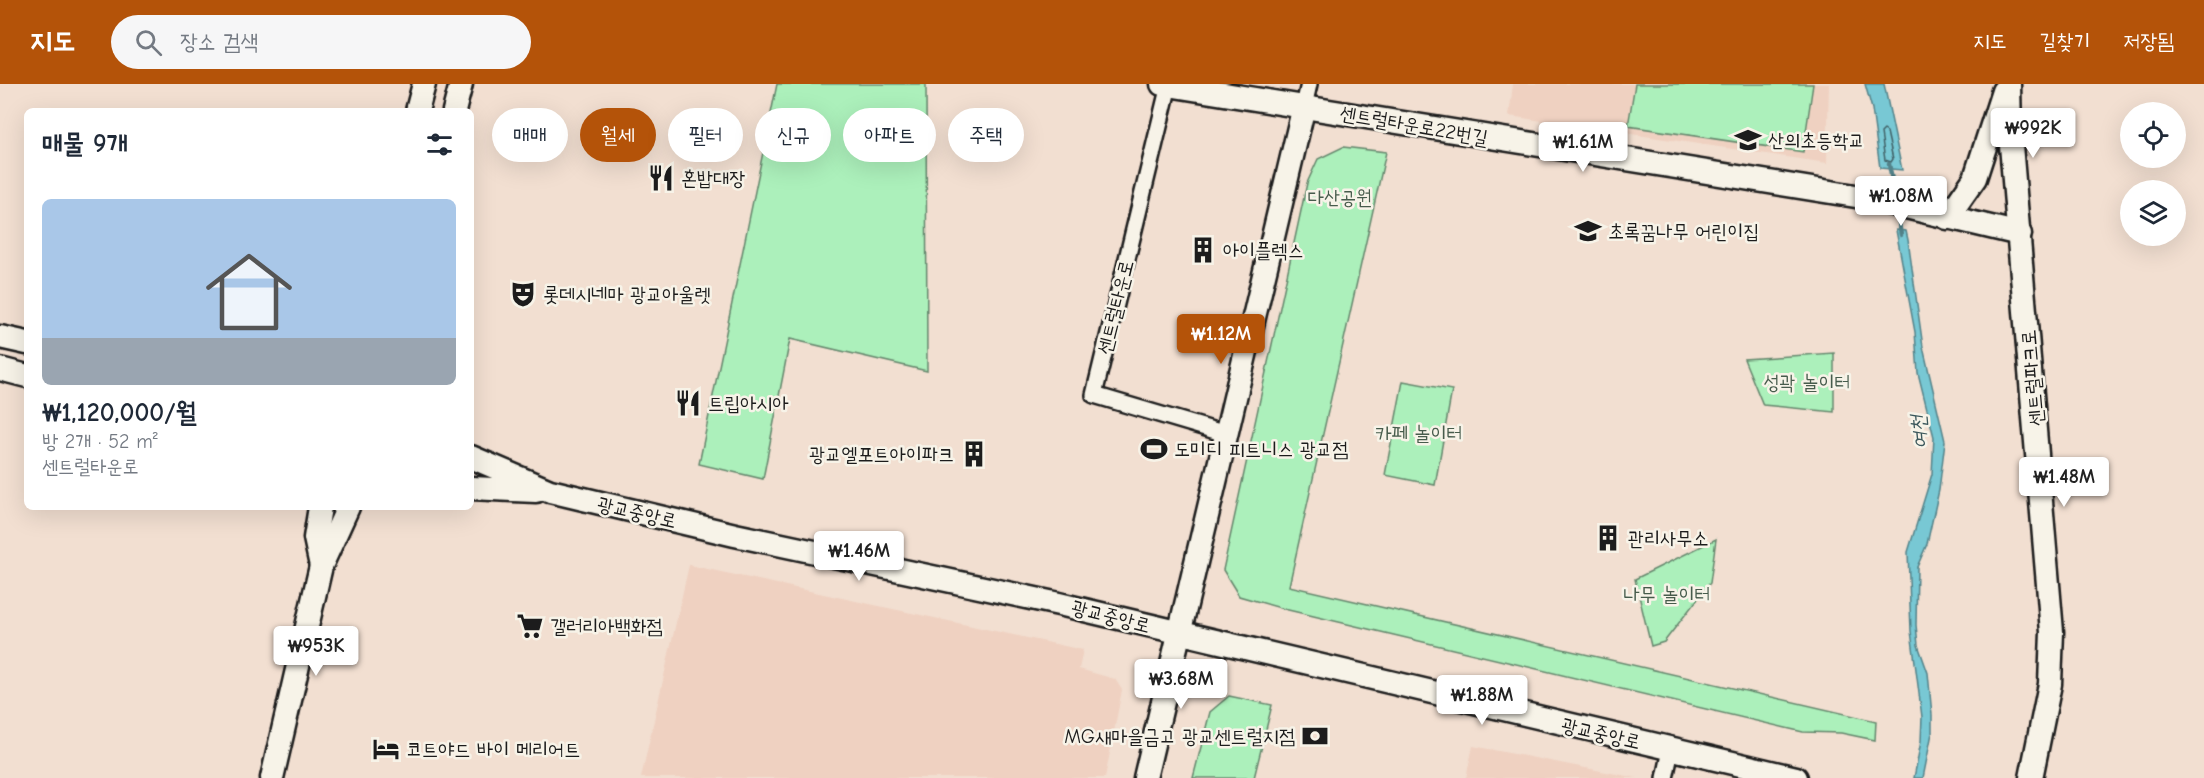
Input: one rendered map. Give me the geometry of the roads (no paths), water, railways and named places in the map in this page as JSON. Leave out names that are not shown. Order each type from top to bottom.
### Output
[{"type":"street","points":[[418,108],[424,84]]},
{"type":"street","points":[[455,108],[461,84]]},
{"type":"street","points":[[1946,217],[1975,178],[2007,84]]},
{"type":"street","name":"센트럴파크로","points":[[2007,84],[2052,632],[2050,684],[2031,778]]},
{"type":"street","name":"센트럴타운로22번길","points":[[1166,85],[1307,95],[1868,198],[2020,234]]},
{"type":"street","name":"센트럴타운로","points":[[1166,85],[1094,394],[1226,434]]},
{"type":"street","points":[[1145,778],[1307,95]]},
{"type":"street","points":[[0,337],[24,342]]},
{"type":"street","points":[[0,369],[24,375]]},
{"type":"street","name":"광교중앙로","points":[[474,458],[550,492]]},
{"type":"street","name":"광교중앙로","points":[[474,488],[550,492],[735,536],[1059,604],[1796,778]]},
{"type":"street","points":[[320,510],[315,538],[321,566]]},
{"type":"street","points":[[272,778],[321,566],[347,510]]},
{"type":"street","points":[[1665,778],[1671,750]]},
{"type":"water","points":[[1865,84],[1884,84],[1902,170],[1880,168],[1872,109]]},
{"type":"water","points":[[1896,230],[1906,231],[1923,347],[1945,441],[1939,490],[1927,544],[1917,567],[1918,645],[1928,673],[1932,715],[1932,733],[1923,778],[1914,778],[1921,741],[1922,717],[1911,631],[1908,552],[1932,474],[1934,437],[1918,373],[1915,332]]},
{"type":"waterway","name":"여천","points":[[1889,164],[1895,197]]},
{"type":"waterway","name":"여천","points":[[1897,211],[1901,235]]},
{"type":"place","name":"산의초등학교","points":[[1748,140]]},
{"type":"place","name":"혼밥대장","points":[[661,178]]},
{"type":"place","name":"초록꿈나무 어린이집","points":[[1588,231]]},
{"type":"place","name":"아이플렉스","points":[[1203,250]]},
{"type":"place","name":"롯데시네마 광교아울렛","points":[[523,294]]},
{"type":"place","name":"트립아시아","points":[[688,403]]},
{"type":"place","name":"도미디 피트니스 광교점","points":[[1154,449]]},
{"type":"place","name":"광교엘포트아이파크","points":[[974,454]]},
{"type":"place","name":"관리사무소","points":[[1608,538]]},
{"type":"place","name":"갤러리아백화점","points":[[530,626]]},
{"type":"place","name":"MG새마을금고 광교센트럴지점","points":[[1315,736]]},
{"type":"place","name":"코트야드 바이 메리어트","points":[[386,749]]},
{"type":"park label","name":"다산공원","points":[[1340,197]]},
{"type":"park label","name":"성곽 놀이터","points":[[1807,382]]},
{"type":"park label","name":"카페 놀이터","points":[[1419,433]]},
{"type":"park label","name":"나무 놀이터","points":[[1667,594]]}]
